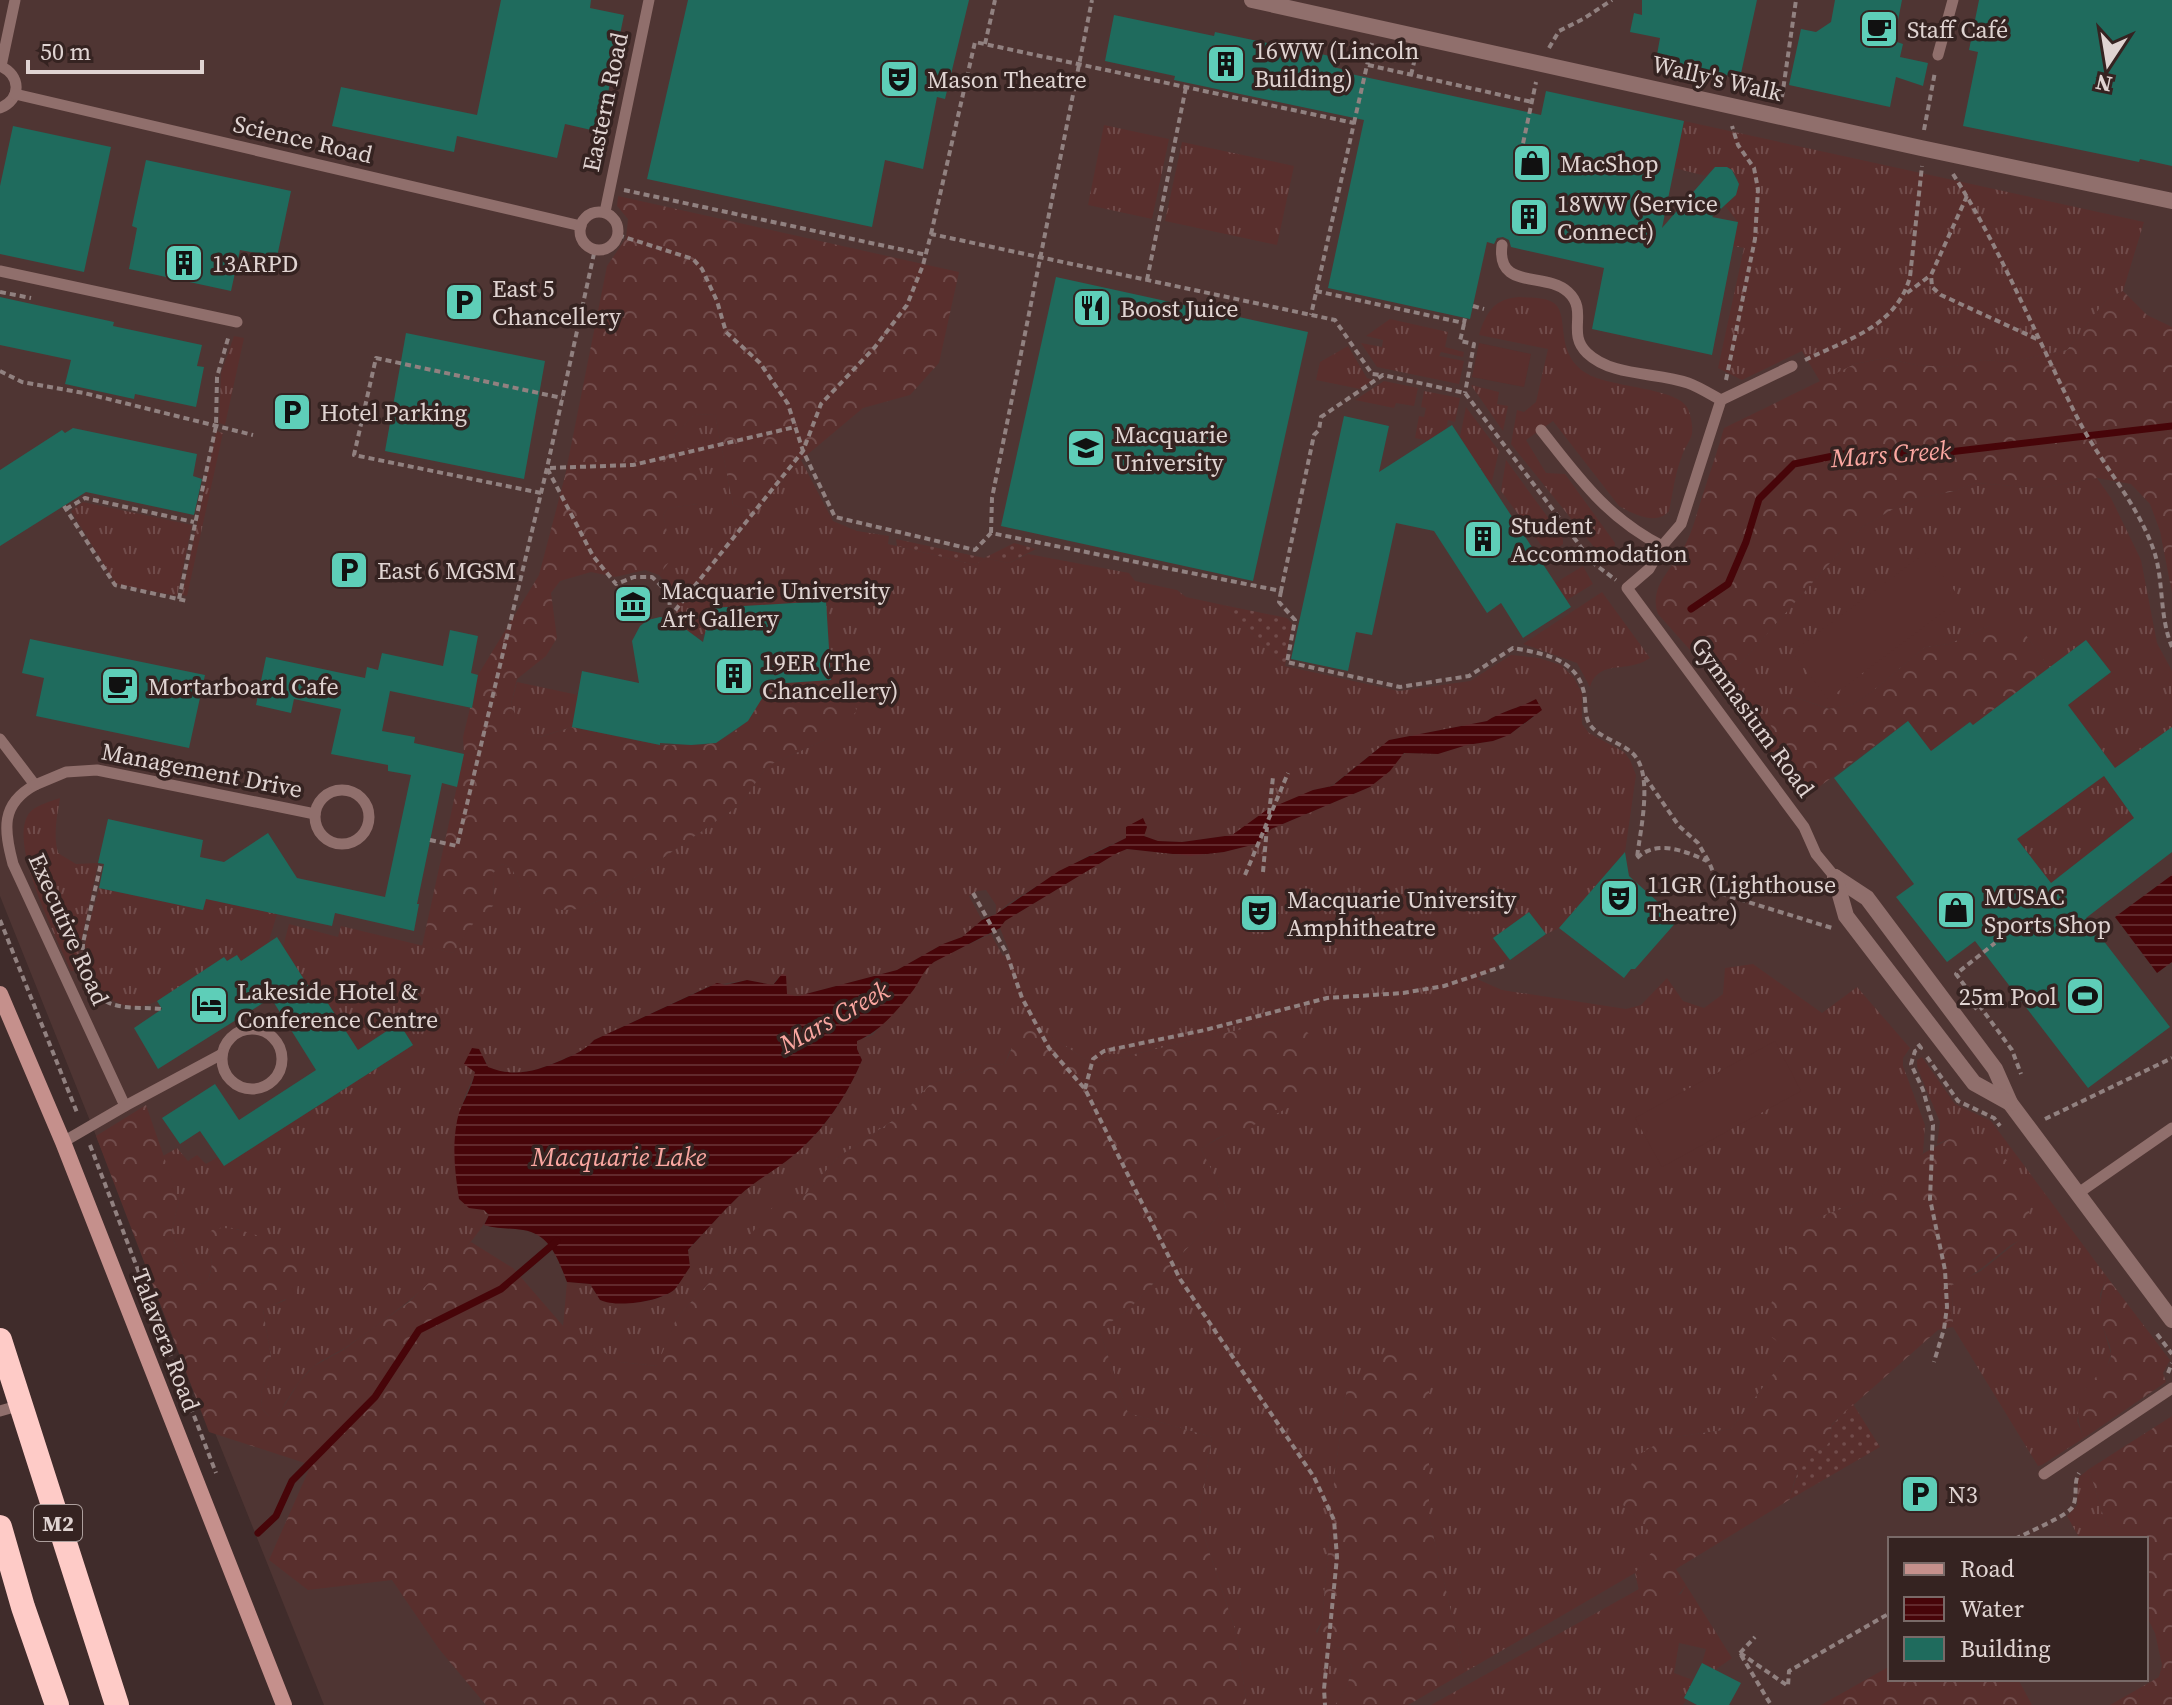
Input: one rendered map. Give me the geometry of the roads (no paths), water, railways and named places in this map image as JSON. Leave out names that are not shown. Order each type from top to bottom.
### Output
[{"type":"highway","name":"M2","points":[[0,1340],[10,1408],[117,1705]]},
{"type":"highway","name":"M2","points":[[0,1527],[23,1607],[57,1705]]},
{"type":"street","name":"Wally's Walk","points":[[1252,0],[2172,201]]},
{"type":"street","name":"Gymnasium Road","points":[[1835,877],[1867,898],[1995,1069],[2010,1103],[2172,1320]]},
{"type":"street","name":"Gymnasium Road","points":[[1835,877],[1846,916],[1974,1083],[2010,1103]]},
{"type":"street","name":"Talavera Road","points":[[0,994],[63,1142],[284,1705]]},
{"type":"lane","points":[[0,108],[12,101],[15,94],[16,80],[8,69],[1,66],[15,0]]},
{"type":"lane","name":"Eastern Road","points":[[605,212],[649,0]]},
{"type":"lane","points":[[1938,55],[1953,0]]},
{"type":"lane","name":"Science Road","points":[[15,94],[581,226]]},
{"type":"lane","points":[[605,212],[614,219],[618,235],[612,245],[595,249],[582,237],[581,226],[588,216],[605,212]]},
{"type":"lane","points":[[1502,245],[1501,258],[1516,278],[1546,280],[1569,293],[1578,304],[1576,333],[1580,345],[1588,354],[1600,362],[1688,383],[1721,400]]},
{"type":"lane","points":[[0,271],[234,321]]},
{"type":"lane","points":[[1541,430],[1611,513],[1634,532],[1662,546],[1681,524],[1721,400],[1792,366]]},
{"type":"lane","name":"Gymnasium Road","points":[[1662,546],[1649,569],[1627,588],[1798,818],[1816,854],[1835,877]]},
{"type":"lane","points":[[0,739],[35,785]]},
{"type":"lane","name":"Management Drive","points":[[35,785],[66,772],[97,770],[315,814]]},
{"type":"lane","name":"Executive Road","points":[[35,785],[22,792],[13,802],[9,816],[7,840],[13,864],[125,1106]]},
{"type":"lane","name":"Management Drive","points":[[340,790],[357,794],[364,801],[369,818],[362,835],[355,841],[335,844],[320,833],[315,814],[323,797],[340,790]]},
{"type":"lane","points":[[63,1142],[83,1128],[222,1054],[232,1036],[251,1029],[271,1036],[278,1044],[282,1063],[274,1080],[257,1088],[247,1088],[238,1086],[225,1073],[222,1054]]},
{"type":"lane","points":[[2077,1194],[2172,1128]]},
{"type":"lane","points":[[2044,1474],[2172,1388]]},
{"type":"water","name":"Macquarie Lake","points":[[1536,699],[1542,710],[1509,735],[1438,754],[1404,753],[1390,771],[1370,787],[1271,829],[1256,844],[1191,856],[1127,849],[1117,853],[1005,921],[1000,928],[934,962],[893,1014],[872,1033],[857,1041],[862,1060],[842,1099],[825,1123],[794,1155],[732,1202],[688,1250],[690,1267],[668,1294],[628,1303],[600,1300],[590,1284],[567,1282],[552,1249],[540,1237],[523,1230],[484,1225],[489,1215],[484,1210],[469,1208],[459,1199],[455,1131],[475,1072],[464,1064],[472,1048],[479,1049],[488,1067],[507,1072],[525,1072],[571,1056],[594,1040],[717,983],[726,985],[747,980],[773,985],[782,974],[786,975],[787,994],[798,996],[897,970],[962,937],[982,920],[996,914],[1059,871],[1126,838],[1126,827],[1143,818],[1147,827],[1144,836],[1158,841],[1182,842],[1232,835],[1268,809],[1313,790],[1332,786],[1389,740],[1487,721]]},
{"type":"water","points":[[2172,875],[2172,962],[2157,973],[2115,917]]},
{"type":"waterway","name":"Mars Creek","points":[[1691,609],[1728,584],[1746,542],[1759,499],[1794,464],[1843,454],[1949,452],[2172,426]]},
{"type":"waterway","name":"Mars Creek","points":[[258,1533],[276,1516],[292,1481],[375,1397],[419,1330],[501,1289],[557,1241]]},
{"type":"place","name":"Staff Café","points":[[1879,29]]},
{"type":"place","name":"16WW (Lincoln Building)","points":[[1226,64]]},
{"type":"place","name":"Mason Theatre","points":[[899,79]]},
{"type":"place","name":"MacShop","points":[[1532,163]]},
{"type":"place","name":"18WW (Service Connect)","points":[[1529,217]]},
{"type":"place","name":"13ARPD","points":[[184,263]]},
{"type":"place","name":"East 5 Chancellery","points":[[464,302]]},
{"type":"place","name":"Boost Juice","points":[[1092,308]]},
{"type":"place","name":"Hotel Parking","points":[[292,412]]},
{"type":"place","name":"Macquarie University","points":[[1086,448]]},
{"type":"place","name":"Student Accommodation","points":[[1483,539]]},
{"type":"place","name":"East 6 MGSM","points":[[349,570]]},
{"type":"place","name":"Macquarie University Art Gallery","points":[[633,604]]},
{"type":"place","name":"19ER (The Chancellery)","points":[[734,676]]},
{"type":"place","name":"Mortarboard Cafe","points":[[120,686]]},
{"type":"place","name":"11GR (Lighthouse Theatre)","points":[[1619,898]]},
{"type":"place","name":"MUSAC Sports Shop","points":[[1956,910]]},
{"type":"place","name":"Macquarie University Amphitheatre","points":[[1259,913]]},
{"type":"place","name":"25m Pool","points":[[2085,996]]},
{"type":"place","name":"Lakeside Hotel & Conference Centre","points":[[209,1005]]},
{"type":"place","name":"N3","points":[[1920,1494]]}]
